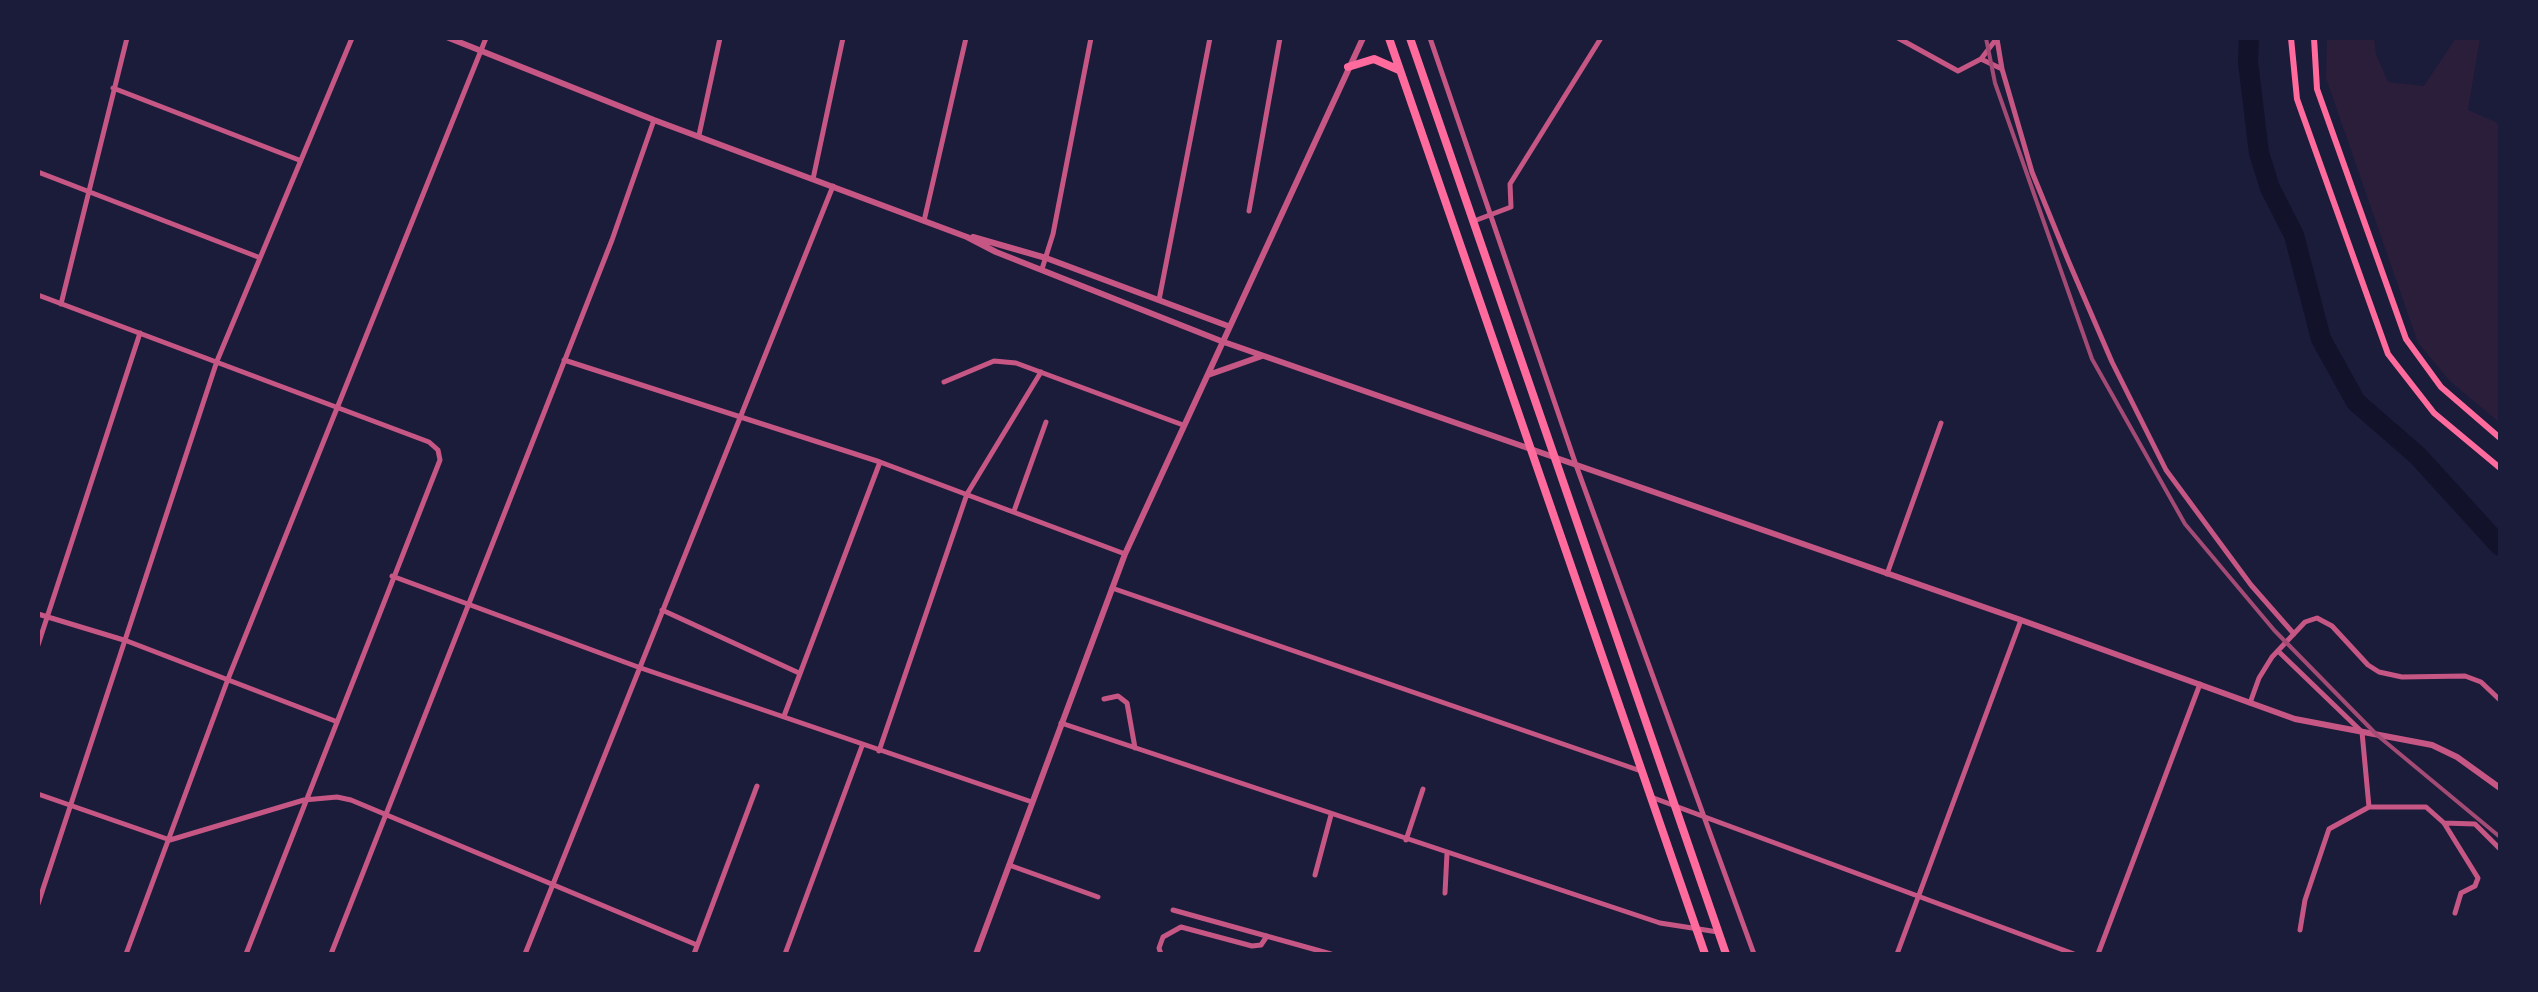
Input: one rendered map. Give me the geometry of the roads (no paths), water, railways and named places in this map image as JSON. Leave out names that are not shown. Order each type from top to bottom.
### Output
[{"type":"main road","points":[[1389,38],[1705,954]]},
{"type":"main road","points":[[1410,38],[1726,954]]},
{"type":"main road","points":[[2291,38],[2297,99],[2388,354],[2434,413],[2500,468]]},
{"type":"main road","points":[[2314,38],[2317,89],[2406,340],[2441,387],[2500,438]]},
{"type":"main road","points":[[1348,67],[1374,58],[1401,71]]},
{"type":"street","points":[[60,304],[127,38]]},
{"type":"street","points":[[38,904],[217,361],[352,38]]},
{"type":"street","points":[[449,38],[654,120],[967,236],[1221,342],[2304,722],[2444,750],[2500,788]]},
{"type":"street","points":[[126,954],[228,680],[486,38]]},
{"type":"street","points":[[699,136],[720,38]]},
{"type":"street","points":[[812,179],[842,38]]},
{"type":"street","points":[[924,221],[966,38]]},
{"type":"street","points":[[1042,270],[1091,38]]},
{"type":"street","points":[[1158,301],[1210,38]]},
{"type":"street","points":[[1248,211],[1280,38]]},
{"type":"street","points":[[976,954],[1125,554],[1362,38]]},
{"type":"street","points":[[1430,38],[1576,465],[1754,954]]},
{"type":"street","points":[[1474,220],[1511,207],[1510,184],[1601,38]]},
{"type":"street","points":[[1898,38],[1958,70],[1981,60],[1997,38]]},
{"type":"street","points":[[1997,38],[2032,172],[2112,362],[2175,486],[2294,634]]},
{"type":"street","points":[[1981,60],[2002,69]]},
{"type":"street","points":[[114,88],[299,160]]},
{"type":"street","points":[[331,954],[654,120]]},
{"type":"street","points":[[38,172],[258,257]]},
{"type":"street","points":[[524,954],[833,186]]},
{"type":"street","points":[[967,236],[1046,258],[1228,326]]},
{"type":"street","points":[[38,295],[428,442],[438,450],[440,460],[246,954]]},
{"type":"street","points":[[38,645],[140,333]]},
{"type":"street","points":[[1206,375],[1262,356]]},
{"type":"street","points":[[564,360],[880,462],[1125,554]]},
{"type":"street","points":[[944,382],[994,361],[1016,363],[1183,425]]},
{"type":"street","points":[[879,752],[967,494],[1041,372]]},
{"type":"street","points":[[1014,512],[1046,422]]},
{"type":"street","points":[[1887,574],[1941,423]]},
{"type":"street","points":[[783,717],[880,462]]},
{"type":"street","points":[[392,576],[467,607],[1032,802]]},
{"type":"street","points":[[1112,588],[1640,772]]},
{"type":"street","points":[[662,610],[799,673]]},
{"type":"street","points":[[38,614],[127,640],[335,721]]},
{"type":"street","points":[[2250,702],[2258,678],[2278,651],[2305,622],[2317,618],[2332,626],[2378,672],[2402,677],[2465,676],[2481,682],[2500,700]]},
{"type":"street","points":[[1897,954],[2021,620]]},
{"type":"street","points":[[2278,651],[2362,732],[2369,807]]},
{"type":"street","points":[[2098,954],[2200,684]]},
{"type":"street","points":[[1104,698],[1118,696],[1127,703],[1135,748]]},
{"type":"street","points":[[1061,723],[1660,923],[1718,932]]},
{"type":"street","points":[[785,954],[862,746]]},
{"type":"street","points":[[694,954],[757,786]]},
{"type":"street","points":[[1406,840],[1423,790]]},
{"type":"street","points":[[38,794],[170,840],[304,800],[336,797],[386,814],[697,945]]},
{"type":"street","points":[[1649,796],[2074,954]]},
{"type":"street","points":[[2300,930],[2301,914],[2330,829],[2369,807],[2426,807],[2444,823],[2478,878],[2475,886],[2461,893],[2455,912]]},
{"type":"street","points":[[1315,875],[1332,815]]},
{"type":"street","points":[[2444,823],[2475,824],[2500,849]]},
{"type":"street","points":[[1445,893],[1447,854]]},
{"type":"street","points":[[1009,864],[1098,896]]},
{"type":"street","points":[[1172,910],[1331,954]]},
{"type":"street","points":[[1162,954],[1159,948],[1163,938],[1180,927],[1252,946],[1261,945],[1267,936]]},
{"type":"waterway","points":[[2249,38],[2248,62],[2259,153],[2270,188],[2294,235],[2321,339],[2356,402],[2418,456],[2500,546]]},
{"type":"railway","points":[[1986,38],[1995,83],[2092,359],[2185,524],[2274,630],[2377,735],[2500,837]]}]
